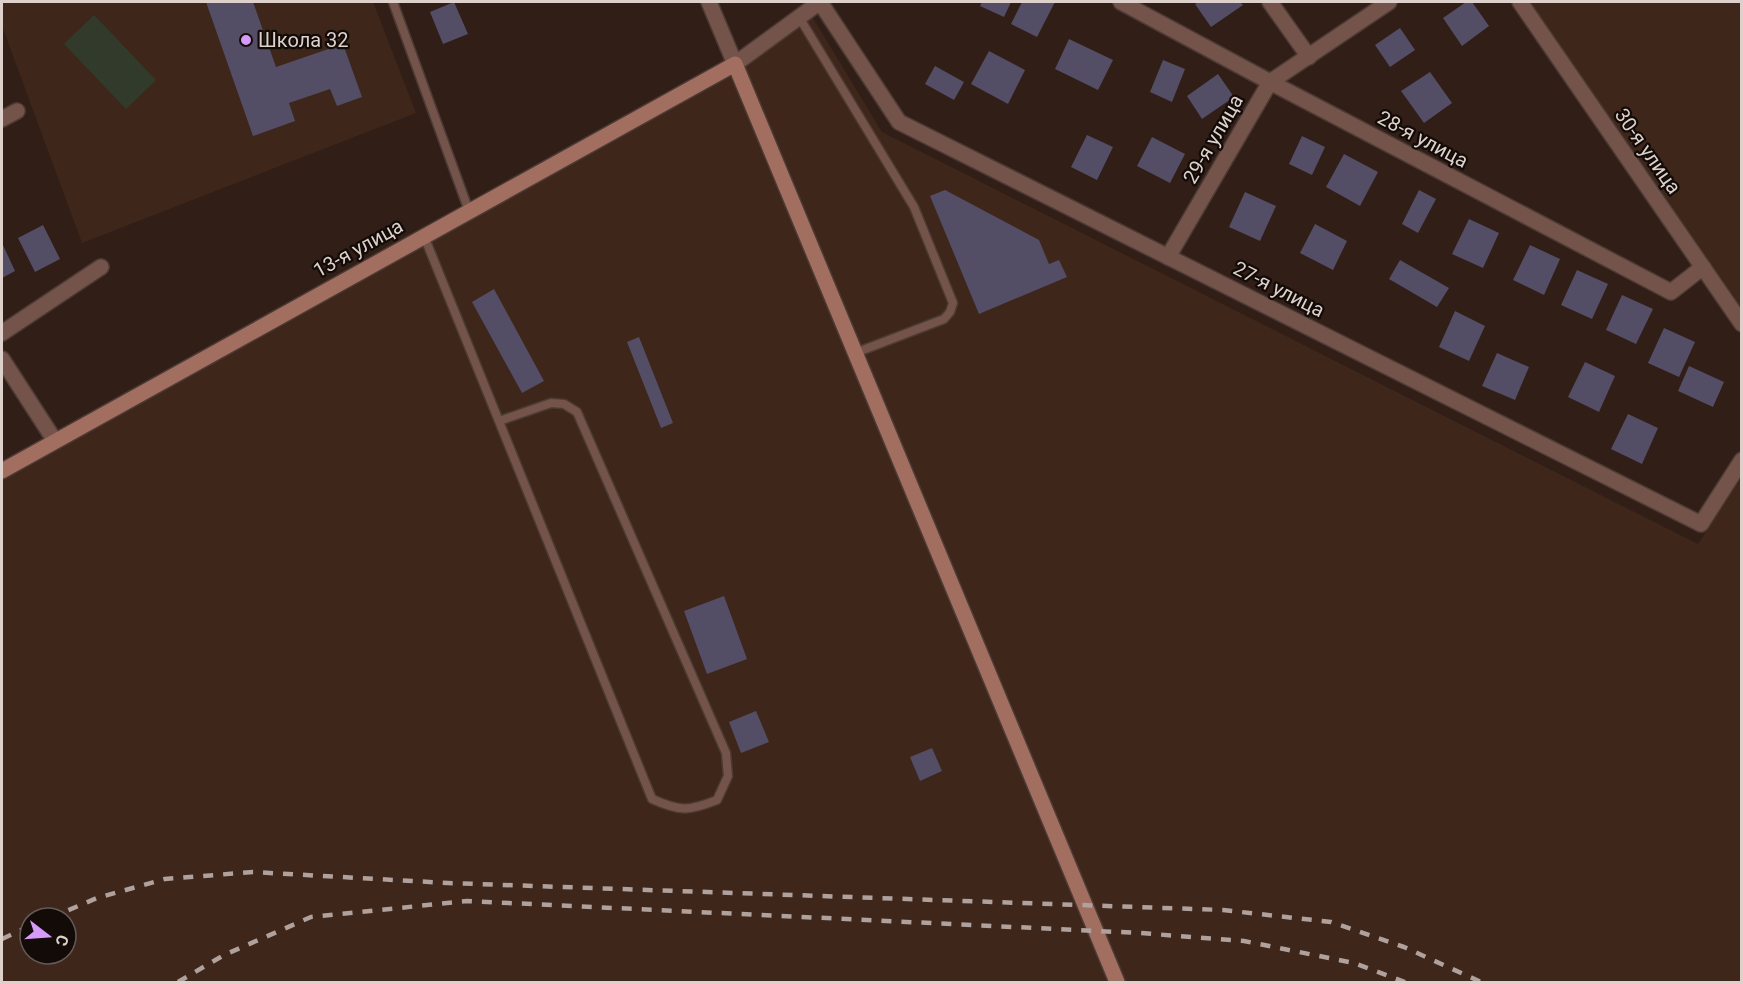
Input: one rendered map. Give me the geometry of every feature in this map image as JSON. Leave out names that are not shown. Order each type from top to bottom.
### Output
[{"type":"street","points":[[709,2],[1117,982]]},
{"type":"street","points":[[735,64],[820,2]]},
{"type":"street","name":"27-я улица","points":[[820,2],[899,122],[1701,524],[1742,460]]},
{"type":"street","name":"28-я улица","points":[[1121,2],[1671,292],[1703,267]]},
{"type":"street","points":[[1269,2],[1309,57]]},
{"type":"street","name":"29-я улица","points":[[1168,257],[1270,82],[1389,2]]},
{"type":"street","name":"30-я улица","points":[[1520,2],[1742,324]]},
{"type":"street","name":"13-я улица","points":[[2,471],[735,64]]},
{"type":"street","points":[[2,119],[17,111]]},
{"type":"street","points":[[2,333],[101,267]]},
{"type":"street","points":[[2,359],[55,441]]},
{"type":"lane","points":[[393,2],[469,211]]},
{"type":"lane","points":[[799,17],[914,207],[953,303],[944,319],[855,353]]},
{"type":"lane","points":[[424,236],[652,800],[670,807],[693,810],[717,800],[728,776],[726,753],[577,412],[564,404],[551,403],[499,421]]},
{"type":"shaded area","points":[[2,2],[373,2],[416,113],[82,243],[2,26]]},
{"type":"shaded area","points":[[1530,2],[1741,2],[1741,306]]},
{"type":"shaded area","points":[[813,18],[882,132],[1698,544],[1741,479],[1741,982],[2,982],[2,474]]},
{"type":"green space","points":[[94,15],[156,80],[126,109],[64,44]]},
{"type":"building","points":[[206,2],[253,2],[276,67],[343,44],[362,97],[337,106],[330,89],[289,103],[295,121],[253,136]]},
{"type":"building","points":[[454,2],[468,34],[443,44],[430,12]]},
{"type":"building","points":[[982,2],[1011,2],[1004,17],[980,6]]},
{"type":"building","points":[[1022,2],[1055,2],[1037,37],[1011,24]]},
{"type":"building","points":[[1199,2],[1240,2],[1243,5],[1211,27],[1195,4]]},
{"type":"building","points":[[1466,2],[1472,2],[1489,26],[1462,46],[1443,18]]},
{"type":"building","points":[[1400,28],[1415,50],[1390,67],[1375,45]]},
{"type":"building","points":[[1069,39],[1113,60],[1098,90],[1055,69]]},
{"type":"building","points":[[989,51],[1025,70],[1008,104],[971,84]]},
{"type":"building","points":[[1163,60],[1185,69],[1172,102],[1150,92]]},
{"type":"building","points":[[935,66],[964,82],[954,100],[925,84]]},
{"type":"building","points":[[1430,72],[1452,103],[1424,123],[1401,91]]},
{"type":"building","points":[[1218,74],[1234,97],[1202,119],[1187,96]]},
{"type":"building","points":[[1087,135],[1113,147],[1097,180],[1071,167]]},
{"type":"building","points":[[1302,136],[1325,147],[1312,175],[1289,164]]},
{"type":"building","points":[[1152,137],[1185,154],[1170,183],[1137,166]]},
{"type":"building","points":[[1344,154],[1378,172],[1360,206],[1326,187]]},
{"type":"building","points":[[945,190],[1039,240],[1049,264],[1059,260],[1067,277],[979,314],[930,196]]},
{"type":"building","points":[[1419,190],[1436,199],[1418,233],[1402,224]]},
{"type":"building","points":[[1245,192],[1276,206],[1260,241],[1229,227]]},
{"type":"building","points":[[1469,219],[1499,233],[1483,268],[1452,254]]},
{"type":"building","points":[[1315,224],[1347,241],[1333,270],[1300,253]]},
{"type":"building","points":[[43,225],[60,259],[35,272],[18,238]]},
{"type":"building","points":[[2,243],[15,271],[2,278]]},
{"type":"building","points":[[1530,245],[1560,259],[1544,295],[1513,280]]},
{"type":"building","points":[[1400,260],[1449,288],[1437,307],[1389,279]]},
{"type":"building","points":[[1577,270],[1608,284],[1592,319],[1561,305]]},
{"type":"building","points":[[494,289],[544,381],[522,393],[472,302]]},
{"type":"building","points":[[1622,295],[1653,309],[1636,344],[1606,330]]},
{"type":"building","points":[[1455,311],[1485,326],[1469,361],[1439,347]]},
{"type":"building","points":[[1664,328],[1695,342],[1679,377],[1648,363]]},
{"type":"building","points":[[639,337],[673,423],[661,428],[627,342]]},
{"type":"building","points":[[1497,353],[1529,367],[1515,400],[1482,386]]},
{"type":"building","points":[[1585,362],[1615,376],[1599,412],[1568,397]]},
{"type":"building","points":[[1689,366],[1724,382],[1713,407],[1678,391]]},
{"type":"building","points":[[1628,414],[1658,428],[1642,464],[1611,449]]},
{"type":"building","points":[[724,596],[747,659],[707,674],[684,611]]},
{"type":"building","points":[[756,711],[769,742],[741,753],[729,722]]},
{"type":"building","points":[[932,748],[942,771],[920,781],[910,757]]},
{"type":"railway","points":[[78,906],[97,898],[165,879],[253,872],[448,883],[1223,910],[1331,922],[1404,947],[1481,982]]},
{"type":"railway","points":[[178,982],[224,955],[311,917],[467,901],[1140,933],[1244,941],[1354,963],[1405,982]]},
{"type":"railway","points":[[2,939],[18,932]]},
{"type":"place","name":"Школа 32","points":[[246,40]]}]
